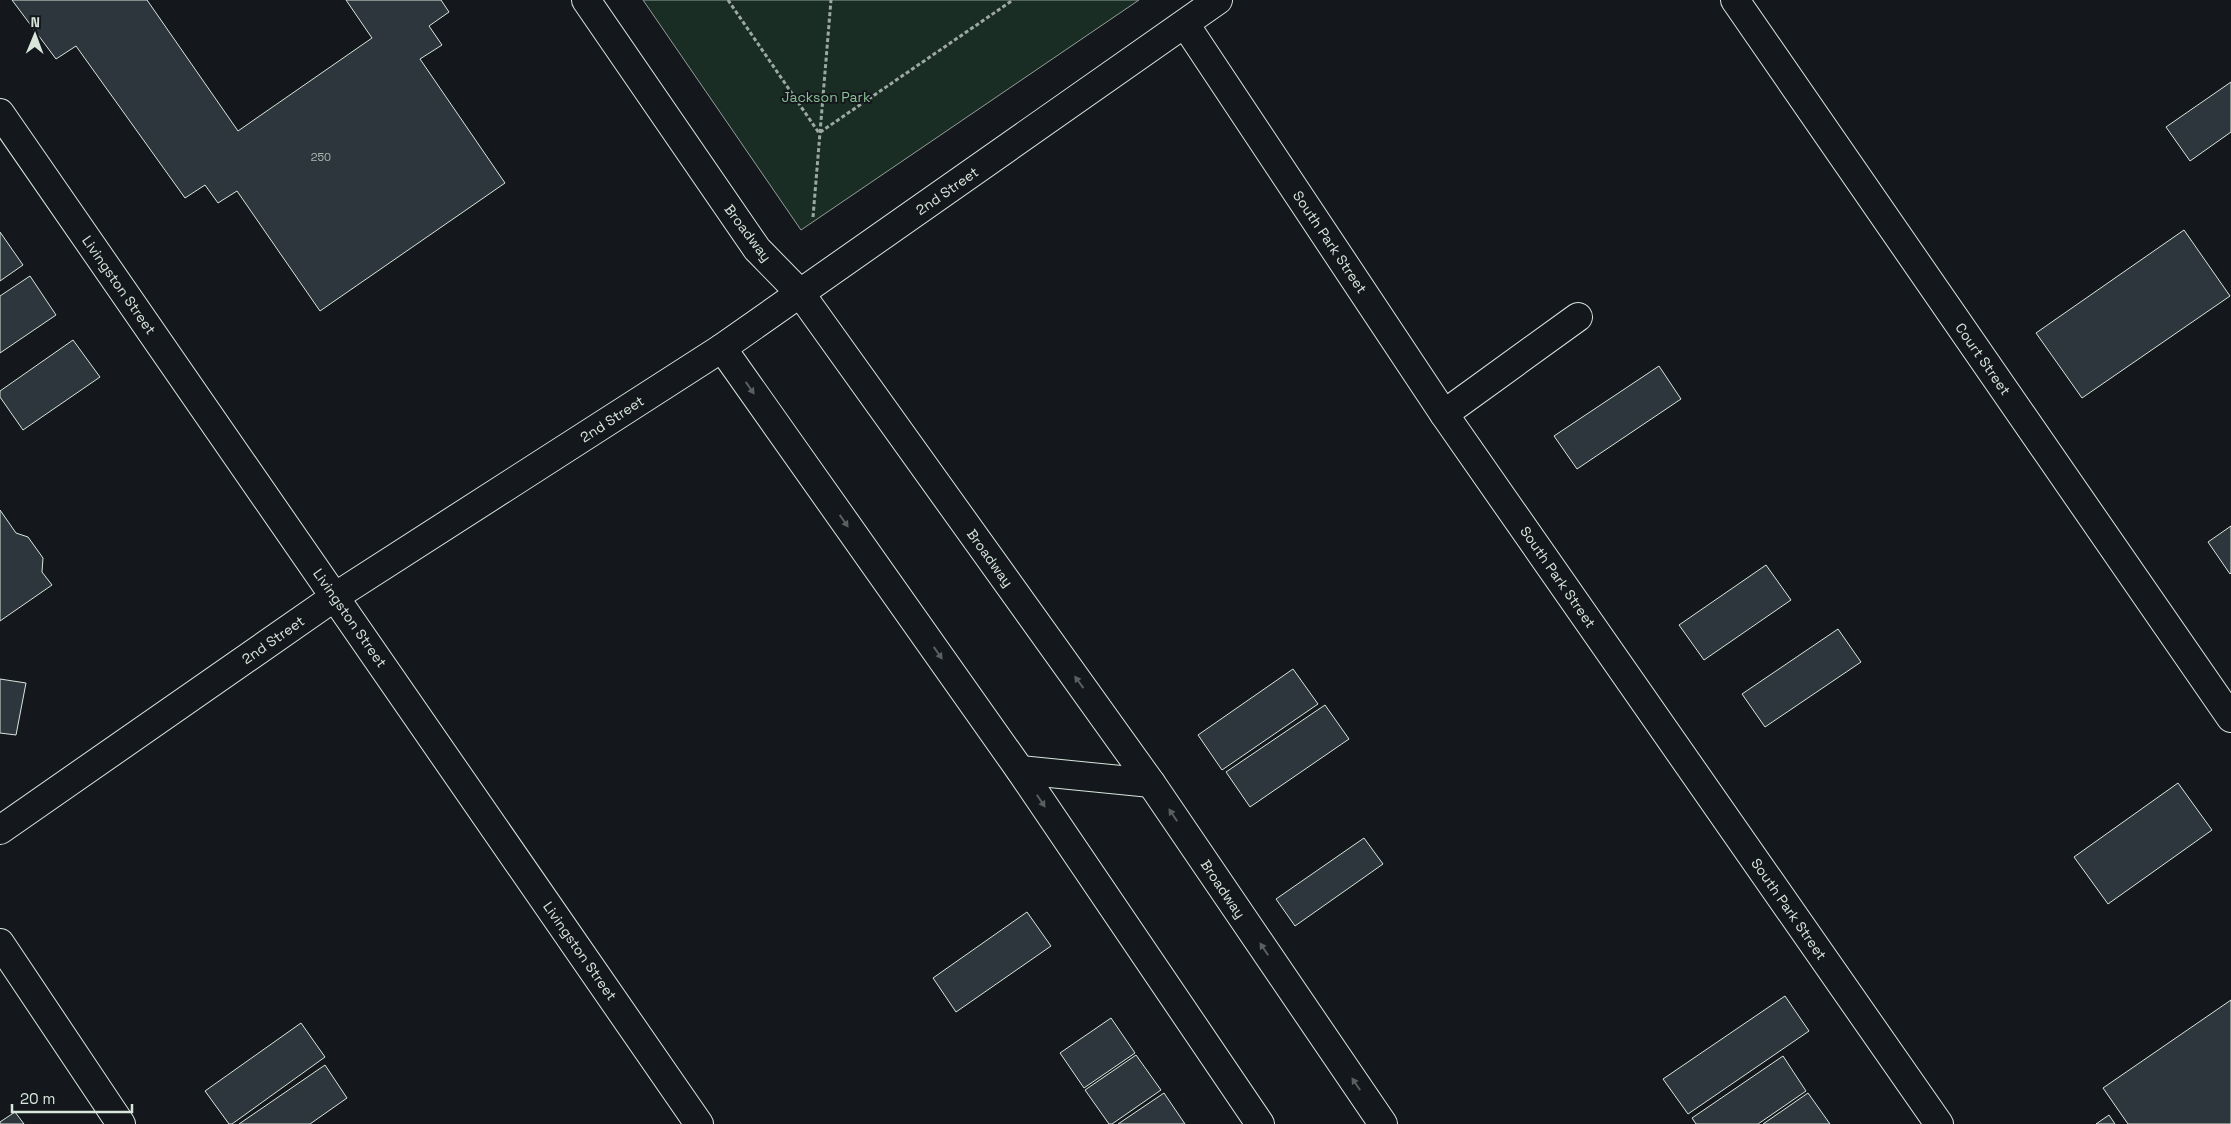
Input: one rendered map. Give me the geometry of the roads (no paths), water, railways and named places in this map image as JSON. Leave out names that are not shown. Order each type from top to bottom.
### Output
[{"type":"street","name":"Broadway","points":[[586,0],[757,249],[800,293],[1151,783],[1383,1124]]},
{"type":"street","name":"2nd Street","points":[[0,830],[336,596],[722,348],[1218,0]]},
{"type":"street","name":"Court Street","points":[[1736,0],[2231,718]]},
{"type":"street","name":"South Park Street","points":[[1186,24],[1444,414],[1939,1124]]},
{"type":"street","name":"Livingston Street","points":[[0,113],[294,540],[336,596],[699,1124]]},
{"type":"street","points":[[1444,414],[1578,317]]},
{"type":"street","points":[[722,348],[1020,770],[1260,1124]]},
{"type":"street","points":[[1020,770],[1151,783]]},
{"type":"street","points":[[0,943],[121,1124]]},
{"type":"park label","name":"Jackson Park","points":[[826,97]]}]
